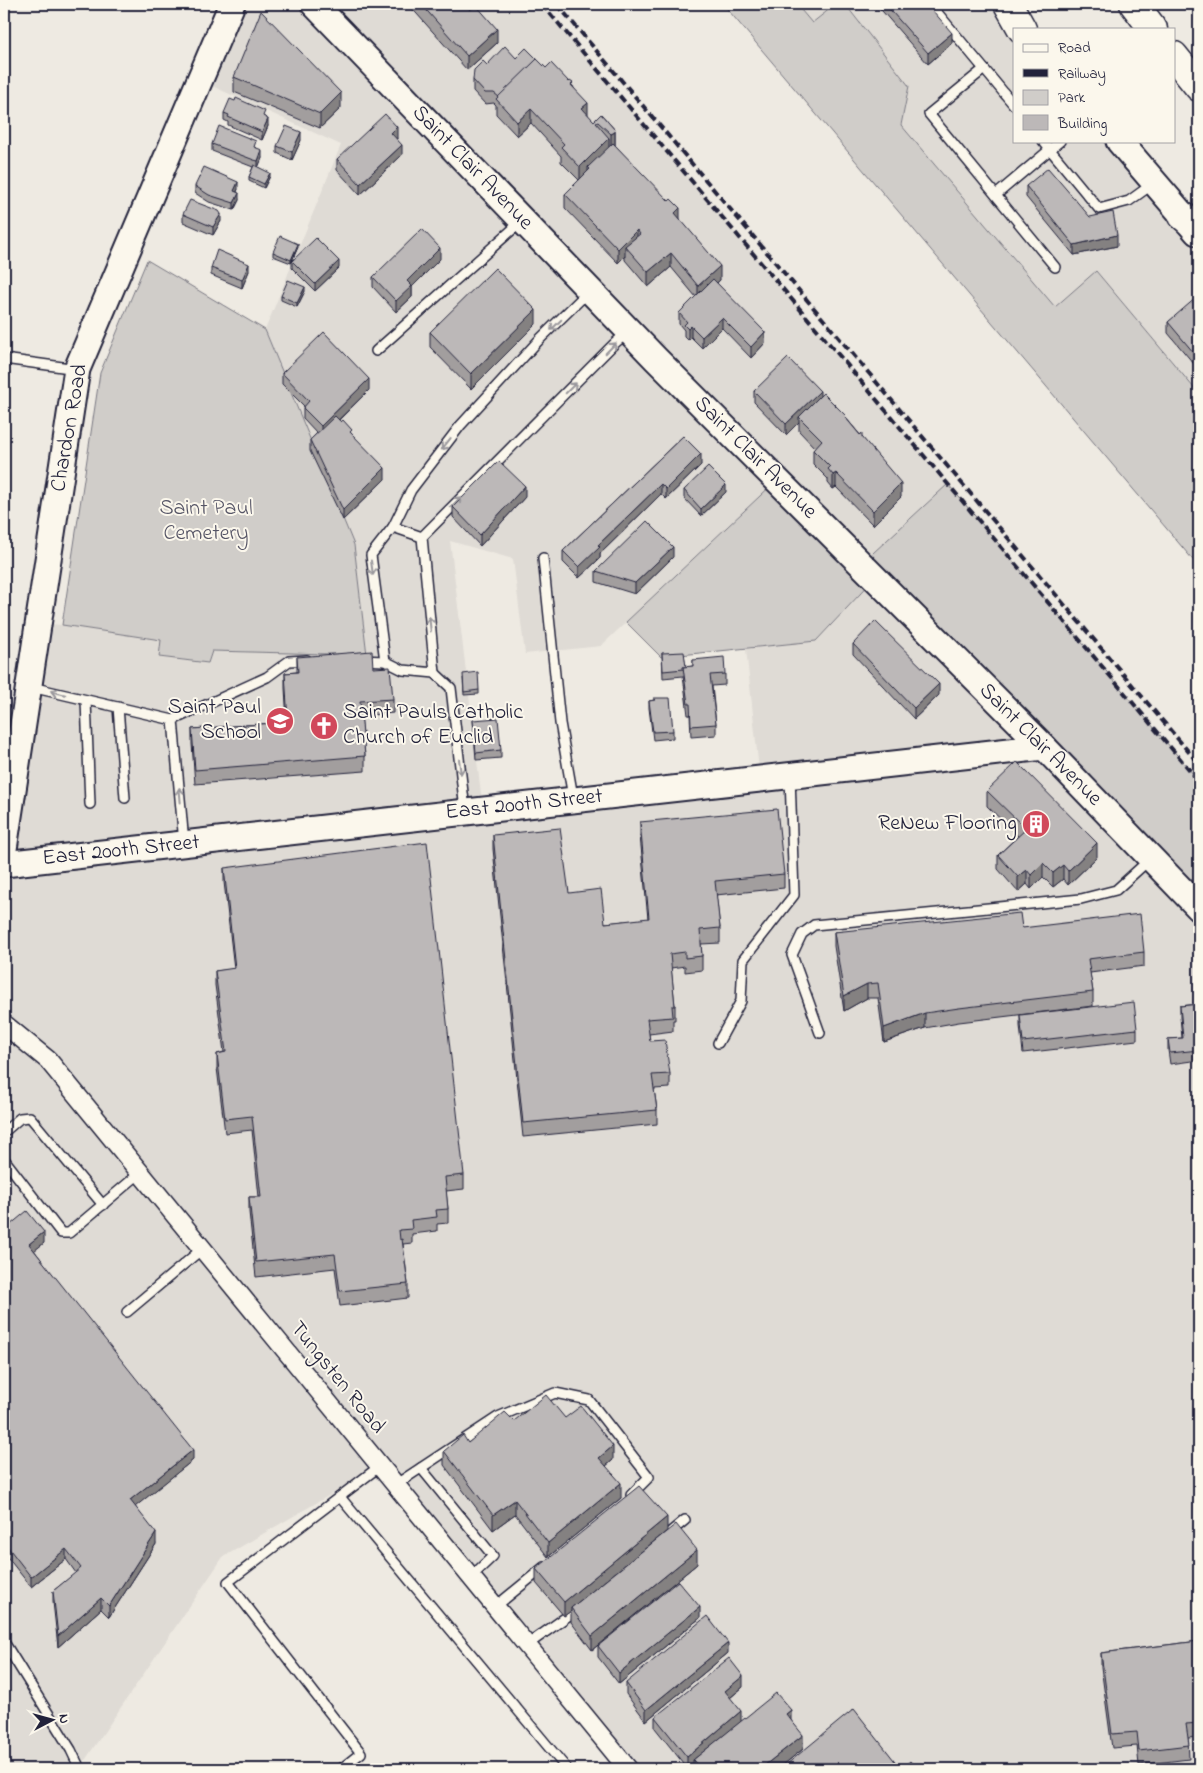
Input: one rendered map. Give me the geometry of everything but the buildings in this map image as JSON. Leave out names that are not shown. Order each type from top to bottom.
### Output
[{"type":"highway","points":[[1008,4],[1021,28]]},
{"type":"highway","points":[[1134,4],[1152,28]]},
{"type":"highway","points":[[1176,58],[1199,87]]},
{"type":"street","name":"Chardon Road","points":[[4,849],[77,369],[232,4]]},
{"type":"street","name":"Saint Clair Avenue","points":[[314,4],[629,331],[1044,747],[1199,908]]},
{"type":"street","points":[[1000,4],[1021,28]]},
{"type":"street","points":[[1120,142],[1194,227]]},
{"type":"street","name":"East 200th Street","points":[[4,864],[1044,747]]},
{"type":"street","name":"Tungsten Road","points":[[4,1024],[48,1060],[628,1769]]},
{"type":"lane","points":[[930,4],[1013,102]]},
{"type":"lane","points":[[984,69],[929,114],[1054,267]]},
{"type":"lane","points":[[1044,142],[1099,209],[1129,200],[1154,182]]},
{"type":"lane","points":[[996,195],[1059,142]]},
{"type":"lane","points":[[376,351],[522,220]]},
{"type":"lane","points":[[385,661],[371,555],[393,527],[411,490],[460,426],[540,339],[590,290]]},
{"type":"lane","points":[[422,537],[629,331]]},
{"type":"lane","points":[[4,358],[77,369]]},
{"type":"lane","points":[[393,527],[422,537]]},
{"type":"lane","points":[[422,537],[435,673]]},
{"type":"lane","points":[[543,558],[560,723],[573,800]]},
{"type":"lane","points":[[29,686],[173,720],[266,677],[289,662],[314,660]]},
{"type":"lane","points":[[350,660],[385,661],[403,670],[435,673],[451,688],[465,812]]},
{"type":"lane","points":[[86,700],[90,804]]},
{"type":"lane","points":[[118,707],[124,798]]},
{"type":"lane","points":[[173,720],[184,844]]},
{"type":"lane","points":[[718,1043],[741,1001],[743,960],[794,895],[790,776]]},
{"type":"lane","points":[[820,1033],[792,955],[802,934],[814,925],[1081,899],[1116,890],[1151,858]]},
{"type":"lane","points":[[4,1132],[20,1118],[30,1117],[103,1205]]},
{"type":"lane","points":[[4,1159],[61,1233],[70,1233],[140,1172]]},
{"type":"lane","points":[[127,1312],[202,1249]]},
{"type":"lane","points":[[396,1485],[498,1417],[555,1393],[589,1400],[649,1477],[627,1500]]},
{"type":"lane","points":[[341,1769],[361,1753],[228,1582],[380,1466]]},
{"type":"lane","points":[[421,1468],[493,1556],[471,1577]]},
{"type":"lane","points":[[340,1497],[567,1769]]},
{"type":"lane","points":[[664,1538],[685,1520]]},
{"type":"lane","points":[[496,1607],[550,1563]]},
{"type":"lane","points":[[526,1645],[584,1604]]},
{"type":"lane","points":[[4,1642],[80,1769]]},
{"type":"shaded area","points":[[232,4],[542,4],[948,484],[861,564],[777,480],[601,646],[525,654],[513,559],[450,541],[483,810],[760,779],[746,649],[816,641],[875,578],[1199,908],[1199,1769],[628,1769],[380,1466],[223,1557],[79,1769],[4,1769],[4,849],[38,623],[162,640],[159,657],[208,663],[212,651],[367,655],[354,545],[265,330],[341,145],[199,80]]},
{"type":"shaded area","points":[[796,4],[836,4],[812,23]]},
{"type":"shaded area","points":[[845,4],[1000,4],[1013,28],[1013,142],[1120,142],[1199,235],[1199,394],[1097,272],[1055,307],[901,125],[909,86]]},
{"type":"green space","points":[[723,4],[796,4],[812,23],[836,4],[845,4],[909,86],[901,125],[1055,307],[1096,271],[1199,394],[1199,567]]},
{"type":"green space","name":"Saint Paul Cemetery","points":[[147,260],[265,330],[354,545],[367,655],[212,651],[208,663],[159,657],[161,640],[62,625],[100,373]]},
{"type":"green space","points":[[777,480],[861,564],[948,484],[1199,781],[1199,908],[875,578],[816,641],[661,657],[626,622]]},
{"type":"railway","points":[[542,4],[1199,781]]},
{"type":"railway","points":[[557,4],[1199,764]]},
{"type":"place","name":"Saint Paul School","points":[[280,721]]},
{"type":"place","name":"Saint Pauls Catholic Church of Euclid","points":[[324,726]]},
{"type":"place","name":"ReNew Flooring","points":[[1036,824]]}]
